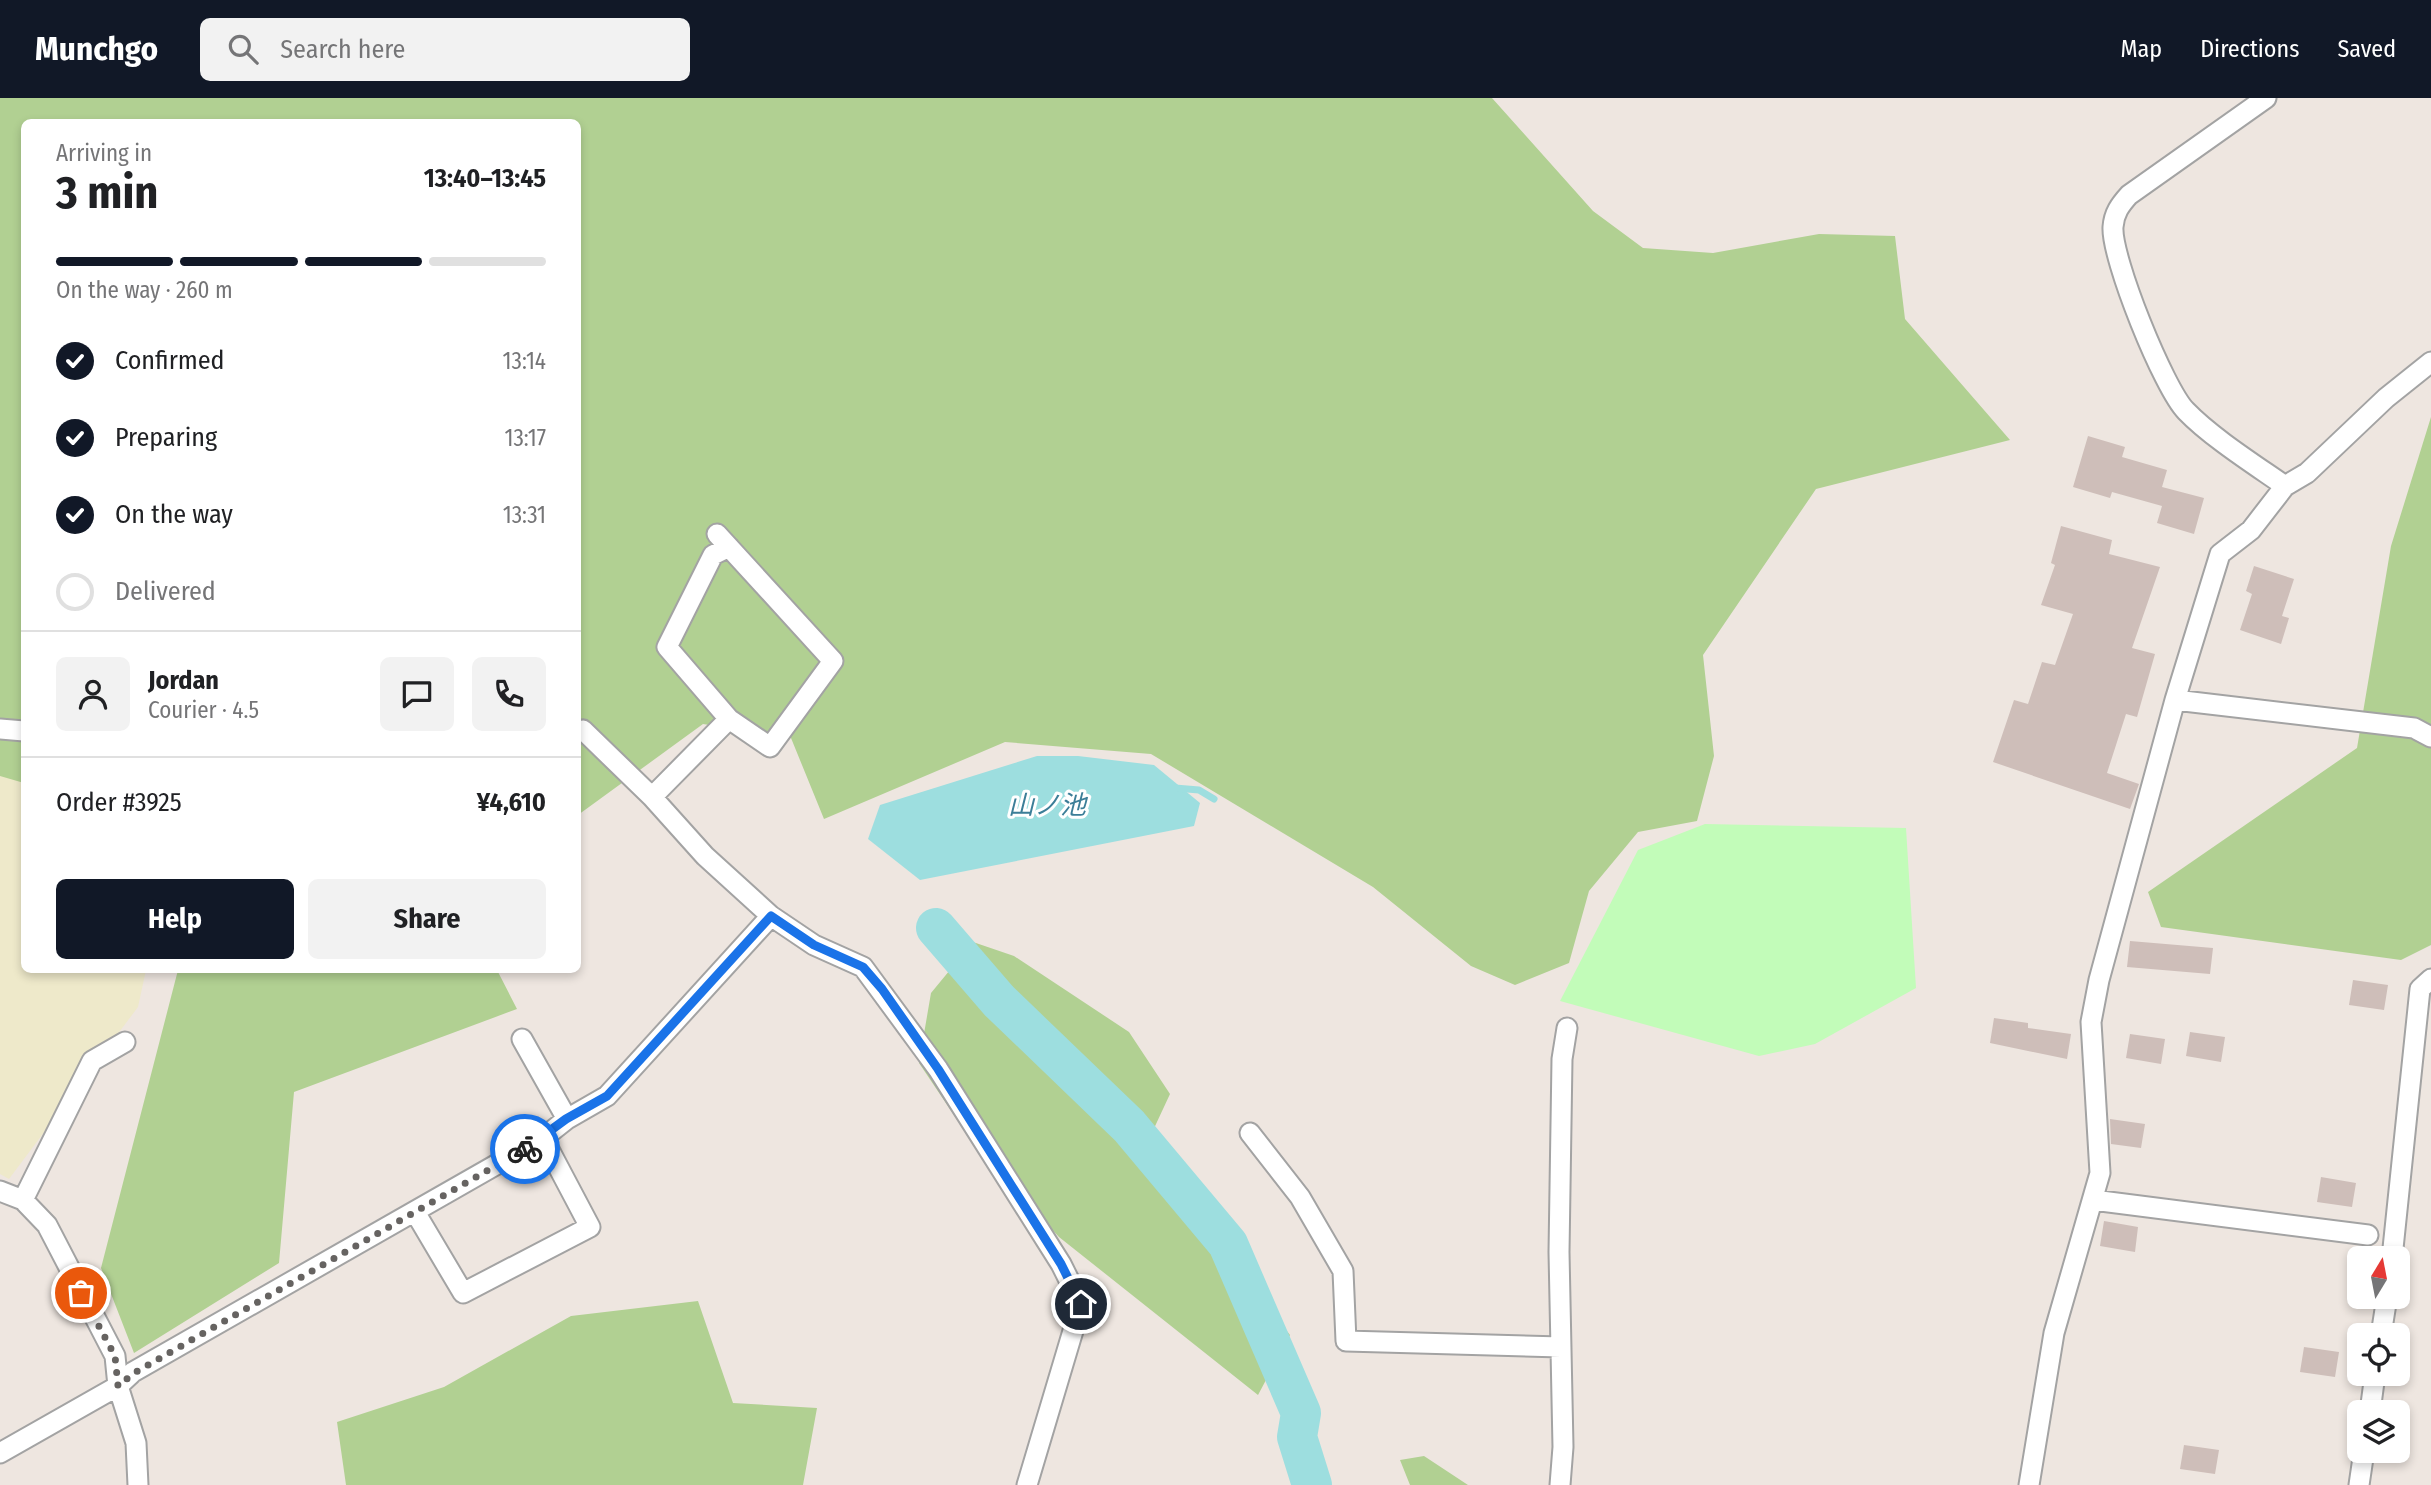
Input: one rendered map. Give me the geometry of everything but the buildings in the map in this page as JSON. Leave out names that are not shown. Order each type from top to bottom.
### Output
[{"type":"street","points":[[2266,98],[2129,195],[2118,207],[2113,230],[2122,270],[2164,378],[2186,411],[2285,486]]},
{"type":"street","points":[[2029,1485],[2054,1333],[2100,1173],[2091,1022],[2137,836],[2220,554],[2251,530],[2285,486],[2307,473],[2386,398],[2431,362]]},
{"type":"street","points":[[723,540],[833,661],[770,747],[729,719],[667,647],[723,540]]},
{"type":"street","points":[[2175,700],[2414,728],[2431,737]]},
{"type":"street","points":[[652,797],[729,719]]},
{"type":"street","points":[[0,729],[21,731]]},
{"type":"street","points":[[581,731],[652,797],[705,856],[771,916],[814,945],[863,967],[882,989],[938,1069],[1061,1264],[1081,1304],[1027,1485]]},
{"type":"street","points":[[0,1453],[543,1138],[566,1119],[607,1096],[771,916]]},
{"type":"street","points":[[2393,1246],[2420,989],[2431,979]]},
{"type":"street","points":[[1560,1485],[1563,1447],[1562,1059],[1567,1028]]},
{"type":"street","points":[[522,1039],[566,1119]]},
{"type":"street","points":[[23,1200],[92,1061],[125,1042]]},
{"type":"street","points":[[1250,1133],[1300,1197],[1343,1270],[1346,1341],[1561,1347]]},
{"type":"street","points":[[415,1212],[463,1293],[590,1227],[543,1138]]},
{"type":"street","points":[[0,1191],[23,1200],[47,1225],[115,1356],[118,1386],[136,1443],[138,1485]]},
{"type":"street","points":[[0,1205],[23,1200]]},
{"type":"street","points":[[2093,1200],[2368,1235]]},
{"type":"street","points":[[2359,1485],[2362,1463]]},
{"type":"shaded area","points":[[21,748],[21,973],[145,973],[138,1007],[9,1179],[0,1174],[0,750]]},
{"type":"green space","points":[[0,98],[1492,98],[1593,211],[1643,248],[1713,253],[1819,234],[1895,236],[1905,319],[2010,440],[1816,489],[1703,655],[1714,756],[1697,821],[1638,832],[1589,891],[1569,963],[1515,985],[1471,966],[1373,887],[1151,754],[1005,742],[824,819],[791,738],[703,724],[581,813],[581,119],[21,119],[21,782],[0,776]]},
{"type":"green space","points":[[2431,417],[2431,945],[2401,960],[2161,927],[2148,892],[2357,748],[2391,546]]},
{"type":"green space","points":[[1705,824],[1906,828],[1916,988],[1815,1044],[1759,1056],[1560,1001],[1638,850]]},
{"type":"green space","points":[[973,942],[1014,956],[1129,1032],[1170,1094],[1143,1152],[1290,1335],[1258,1395],[1059,1237],[974,1145],[919,1063],[931,993]]},
{"type":"green space","points":[[177,973],[499,973],[517,1009],[294,1092],[279,1263],[134,1353],[101,1268]]},
{"type":"green space","points":[[698,1301],[733,1403],[817,1408],[803,1485],[346,1485],[337,1422],[444,1387],[571,1316]]},
{"type":"green space","points":[[1424,1456],[1468,1485],[1410,1485],[1400,1460]]},
{"type":"water","name":"山ノ池","points":[[1037,756],[1078,756],[1154,765],[1200,803],[1194,826],[920,880],[868,839],[880,805]]},
{"type":"waterway","points":[[1175,788],[1199,790],[1214,799]]},
{"type":"waterway","points":[[936,928],[999,1001],[1129,1126],[1228,1244],[1301,1413],[1297,1437],[1312,1485]]},
{"type":"way so far","points":[[81,1293],[115,1356],[118,1386],[134,1373],[525,1149]]},
{"type":"route","points":[[525,1149],[566,1119],[607,1096],[771,916],[814,945],[863,967],[882,989],[938,1069],[1061,1264],[1081,1304]]}]
